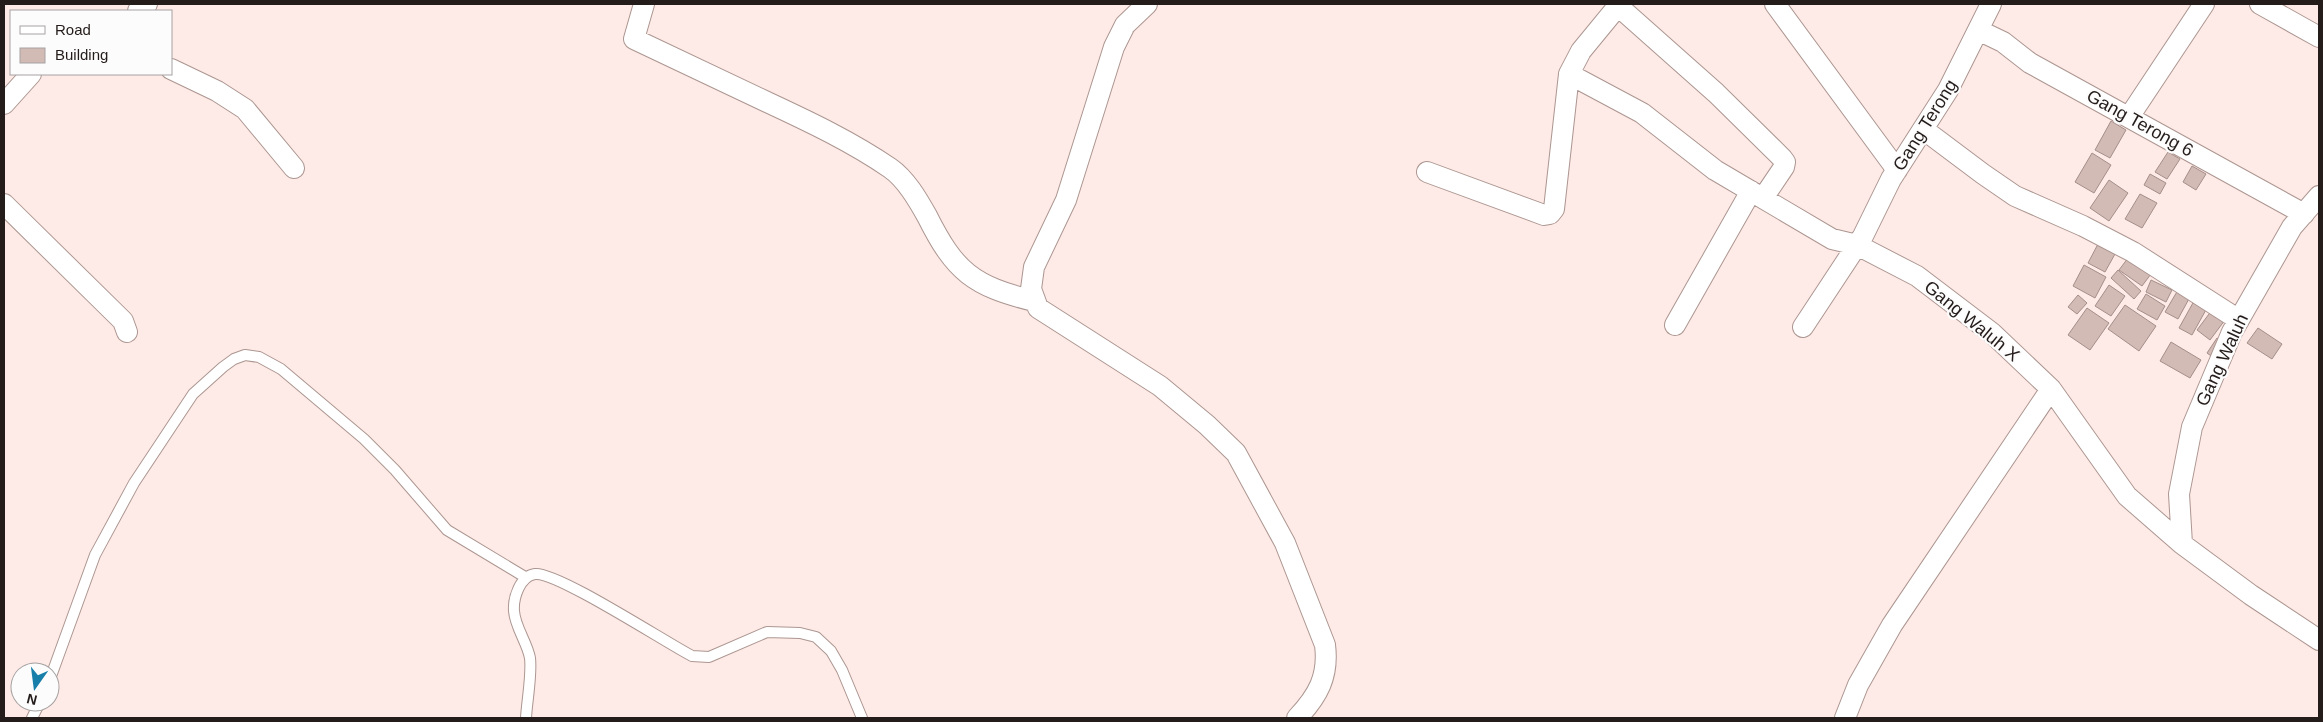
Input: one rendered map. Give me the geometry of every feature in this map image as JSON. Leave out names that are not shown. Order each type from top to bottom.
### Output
[{"type":"street","points":[[644,4],[634,39],[836,135],[893,170],[918,200],[942,246],[960,267],[981,283],[1005,294],[1034,300]]},
{"type":"street","points":[[1147,4],[1126,25],[1114,47],[1066,200],[1034,267],[1031,281],[1034,300],[1038,308],[1160,386],[1207,425],[1236,453],[1286,543],[1325,645],[1327,660],[1324,682],[1311,704],[1297,718]]},
{"type":"street","points":[[1774,4],[1897,170]]},
{"type":"street","name":"Gang Terong","points":[[1802,327],[1858,245],[1897,170],[1948,90],[1991,4]]},
{"type":"street","points":[[2129,117],[2204,4]]},
{"type":"street","points":[[2260,4],[2319,37]]},
{"type":"street","points":[[1427,172],[1544,214],[1550,214],[1554,209],[1569,74],[1581,51],[1619,5],[1716,93],[1782,158],[1784,167],[1757,195],[1675,325]]},
{"type":"street","name":"Gang Terong 6","points":[[1978,30],[2003,42],[2030,63],[2304,214]]},
{"type":"street","points":[[172,69],[217,91],[245,109],[294,168]]},
{"type":"street","name":"Gang Waluh X","points":[[1569,74],[1642,113],[1715,170],[1832,239],[1858,245],[1917,276],[1992,333],[2051,390],[2127,496],[2182,544],[2251,595],[2319,640]]},
{"type":"street","points":[[4,104],[30,75]]},
{"type":"street","points":[[1923,129],[2015,196],[2083,226],[2133,252],[2239,320]]},
{"type":"street","name":"Gang Waluh","points":[[2182,544],[2179,494],[2192,427],[2239,320],[2292,227],[2319,196]]},
{"type":"street","points":[[4,204],[123,321],[127,332]]},
{"type":"street","points":[[1845,718],[1858,685],[1892,625],[2051,390]]},
{"type":"lane","points":[[56,662],[94,555],[134,483],[193,394],[223,367],[234,359],[245,355],[259,357],[282,370],[364,439],[395,470],[447,530],[525,577]]},
{"type":"lane","points":[[526,718],[530,658],[514,611],[520,587],[525,577],[534,574],[544,574],[592,598],[692,656],[709,657],[767,632],[800,633],[816,637],[831,652],[842,670],[862,718]]},
{"type":"building","points":[[2111,121],[2126,130],[2110,158],[2095,150]]},
{"type":"building","points":[[2168,152],[2180,159],[2167,179],[2155,172]]},
{"type":"building","points":[[2092,153],[2111,165],[2094,193],[2075,182]]},
{"type":"building","points":[[2192,166],[2206,174],[2196,190],[2183,182]]},
{"type":"building","points":[[2150,174],[2166,183],[2160,194],[2144,185]]},
{"type":"building","points":[[2109,180],[2128,193],[2109,221],[2090,208]]},
{"type":"building","points":[[2140,194],[2157,203],[2142,228],[2125,219]]},
{"type":"building","points":[[2098,244],[2115,254],[2105,272],[2088,263]]},
{"type":"building","points":[[2128,258],[2151,274],[2142,286],[2119,270]]},
{"type":"building","points":[[2084,265],[2106,277],[2095,298],[2073,286]]},
{"type":"building","points":[[2118,270],[2141,291],[2134,299],[2111,278]]},
{"type":"building","points":[[2151,280],[2172,290],[2166,302],[2146,292]]},
{"type":"building","points":[[2109,285],[2125,296],[2111,316],[2095,306]]},
{"type":"building","points":[[2178,290],[2190,297],[2178,319],[2165,312]]},
{"type":"building","points":[[2146,294],[2165,306],[2157,320],[2137,309]]},
{"type":"building","points":[[2078,295],[2087,303],[2077,314],[2068,307]]},
{"type":"building","points":[[2194,301],[2207,308],[2192,335],[2179,328]]},
{"type":"building","points":[[2125,305],[2156,326],[2139,351],[2108,329]]},
{"type":"building","points":[[2087,308],[2109,323],[2090,350],[2068,335]]},
{"type":"building","points":[[2212,310],[2225,320],[2210,340],[2197,330]]},
{"type":"building","points":[[2258,328],[2282,344],[2272,359],[2247,343]]},
{"type":"building","points":[[2217,338],[2223,342],[2214,358],[2207,353]]},
{"type":"building","points":[[2171,342],[2201,360],[2190,378],[2160,361]]}]
